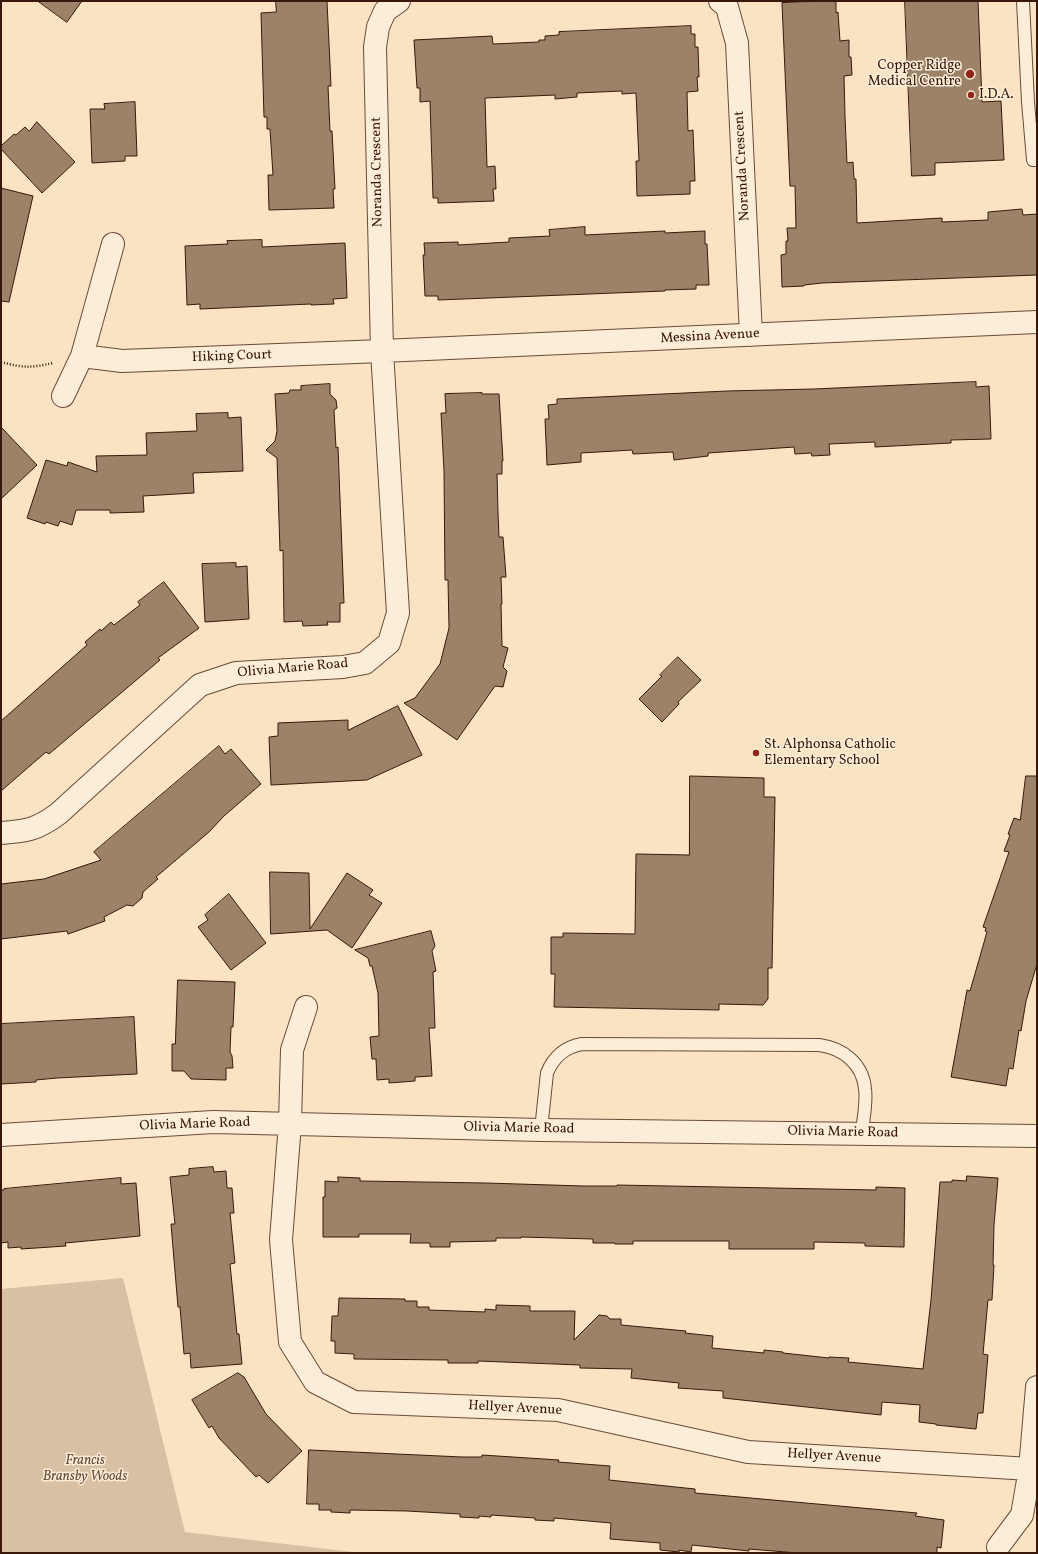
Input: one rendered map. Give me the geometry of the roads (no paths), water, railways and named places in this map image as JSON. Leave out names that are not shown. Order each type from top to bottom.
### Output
[{"type":"street","name":"Noranda Crescent","points":[[382,352],[375,47],[378,27],[385,11],[399,1]]},
{"type":"street","name":"Noranda Crescent","points":[[720,1],[727,7],[737,43],[751,335]]},
{"type":"street","points":[[63,396],[82,356],[113,244]]},
{"type":"street","name":"Messina Avenue","points":[[382,352],[1037,322]]},
{"type":"street","name":"Hiking Court","points":[[82,356],[122,362],[382,352]]},
{"type":"street","name":"Olivia Marie Road","points":[[1,833],[18,832],[36,828],[58,814],[200,685],[236,673],[343,667],[365,663],[389,643],[398,613],[382,352]]},
{"type":"street","name":"Hellyer Avenue","points":[[306,1007],[292,1050],[290,1123],[281,1240],[290,1342],[315,1382],[354,1402],[558,1410],[748,1452],[1030,1469]]},
{"type":"street","name":"Olivia Marie Road","points":[[1,1135],[213,1122],[541,1130],[1037,1136]]},
{"type":"street","points":[[998,1547],[1022,1515],[1030,1469],[1037,1387]]},
{"type":"lane","points":[[1023,1],[1025,43],[1032,101],[1033,160],[1037,160]]},
{"type":"lane","points":[[1025,43],[1037,43]]},
{"type":"lane","points":[[541,1130],[547,1073],[558,1055],[576,1045],[819,1045],[827,1046],[843,1053],[860,1071],[865,1088],[862,1133]]},
{"type":"place","name":"Copper Ridge Medical Centre","points":[[970,74]]},
{"type":"place","name":"I.D.A.","points":[[971,95]]},
{"type":"place","name":"St. Alphonsa Catholic Elementary School","points":[[756,753]]},
{"type":"park label","name":"Francis Bransby Woods","points":[[85,1470]]}]
